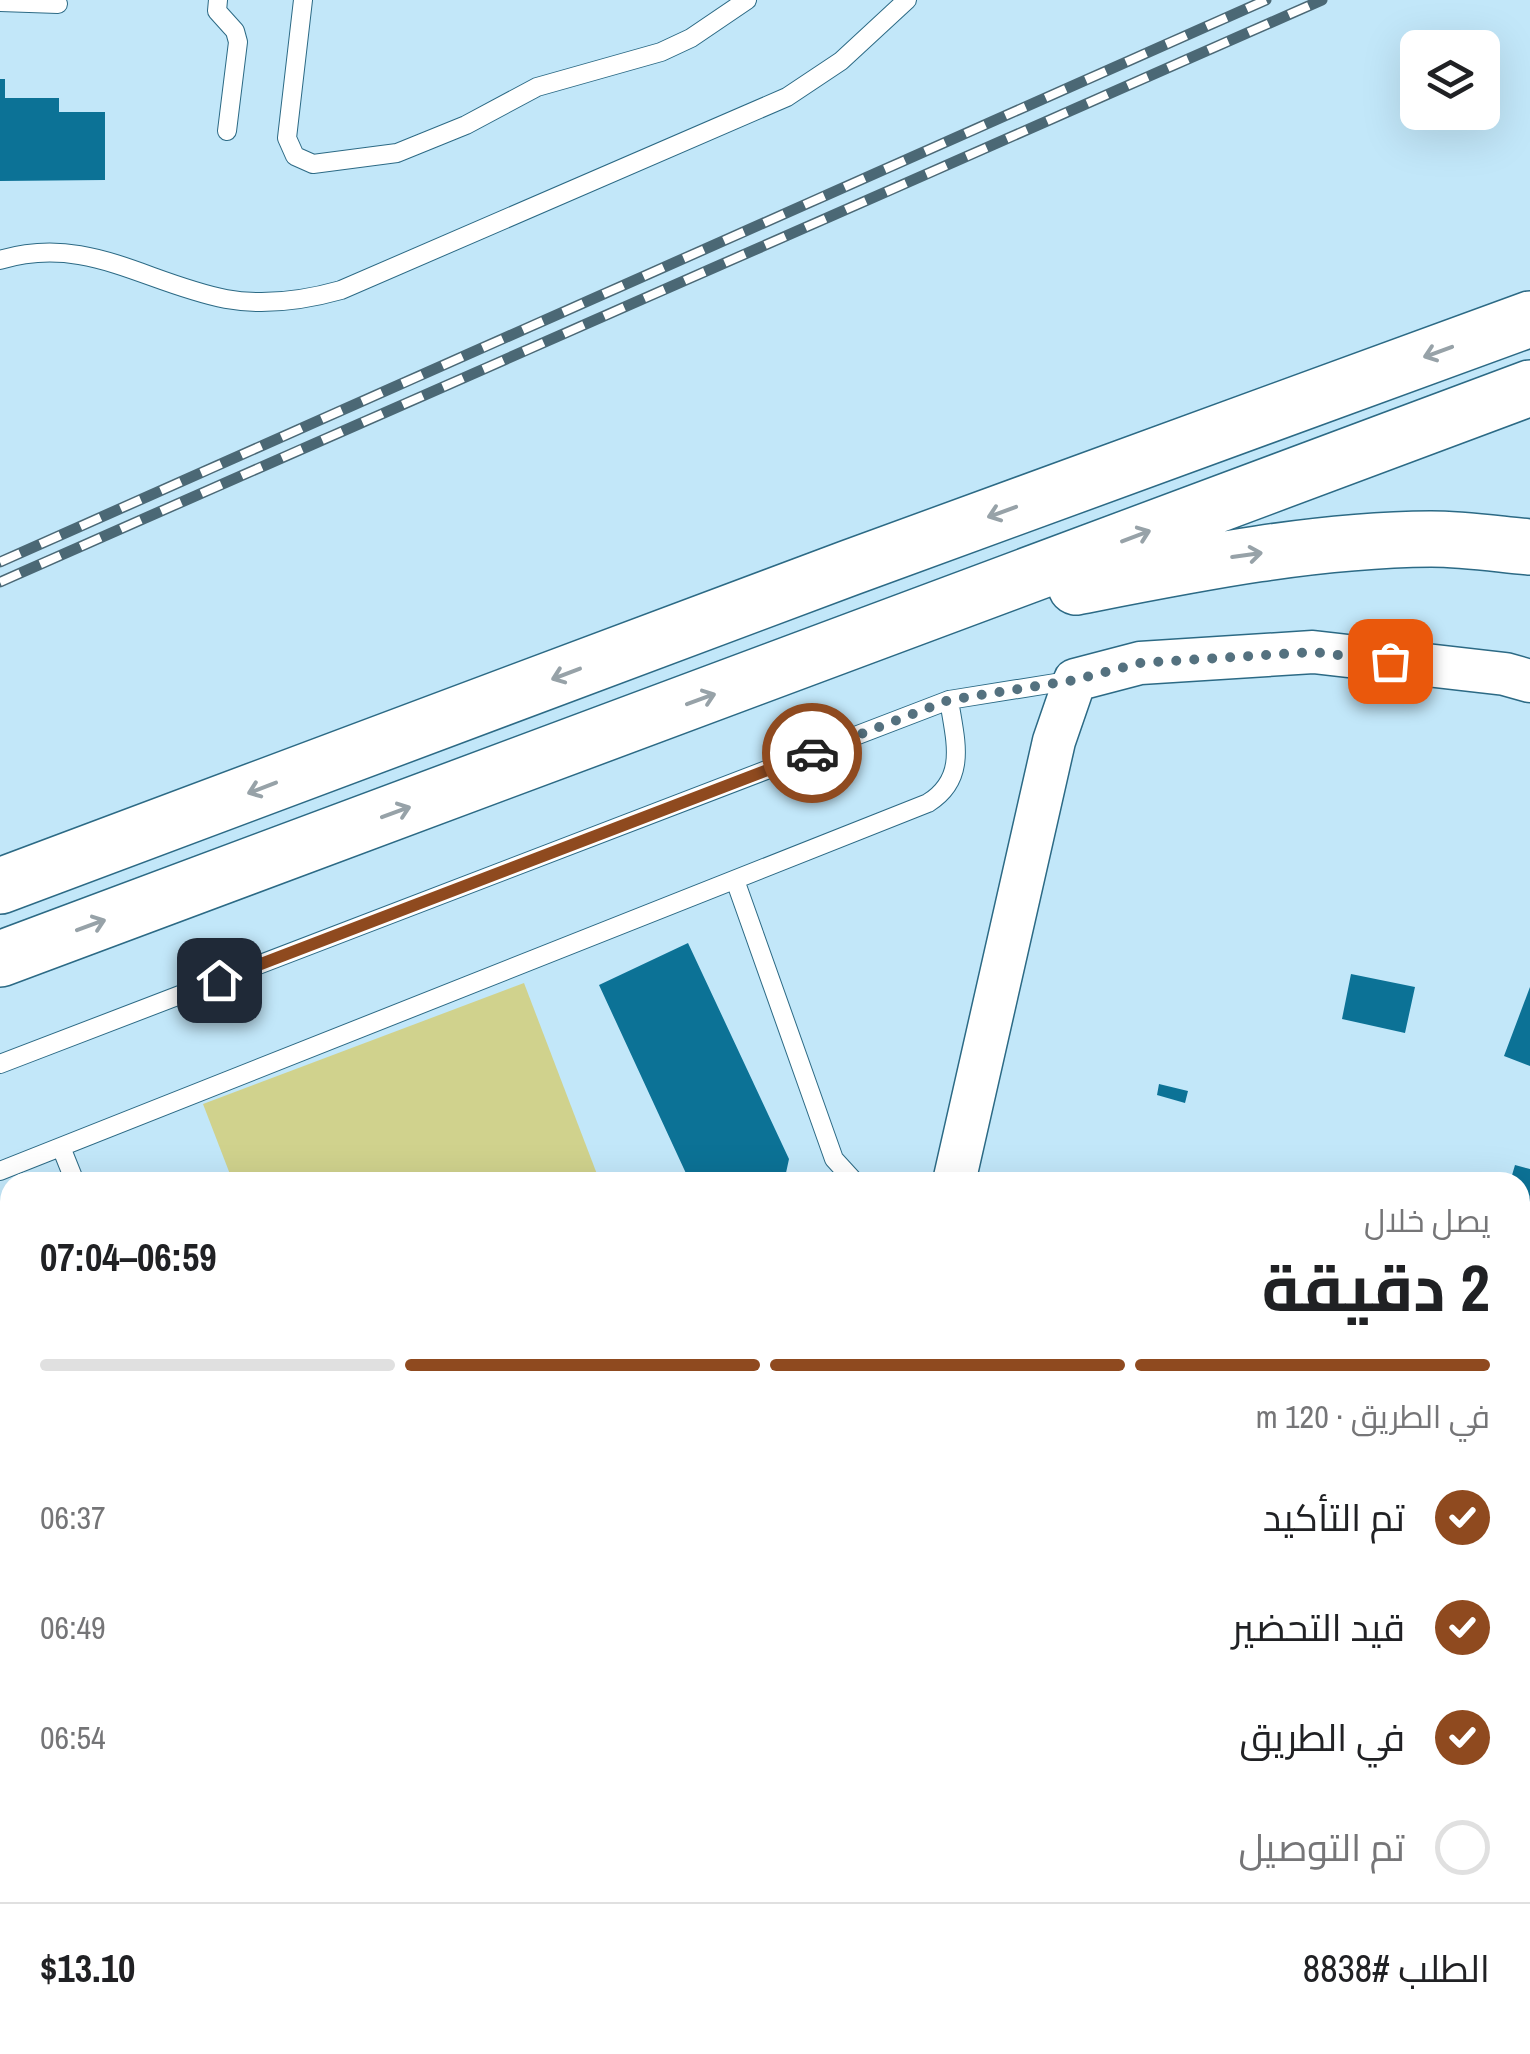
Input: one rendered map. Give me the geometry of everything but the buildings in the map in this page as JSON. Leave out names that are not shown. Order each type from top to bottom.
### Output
[{"type":"highway","points":[[0,886],[1530,319]]},
{"type":"highway","points":[[0,959],[1530,388]]},
{"type":"highway","points":[[911,621],[1214,560],[1331,544],[1434,539],[1530,547]]},
{"type":"street","points":[[956,1172],[1054,741],[1075,680],[1140,663],[1313,652],[1530,680]]},
{"type":"lane","points":[[218,0],[217,11],[235,30],[238,42],[227,131]]},
{"type":"lane","points":[[303,0],[287,138],[295,156],[313,164],[397,152],[466,125],[538,88],[661,52],[702,31],[747,0]]},
{"type":"lane","points":[[0,260],[48,251],[80,253],[222,298],[252,302],[282,303],[326,294],[787,98],[841,62],[907,0]]},
{"type":"lane","points":[[0,2],[58,4]]},
{"type":"lane","points":[[0,1064],[949,700],[1075,680]]},
{"type":"lane","points":[[0,1171],[928,803],[950,784],[958,755],[949,700]]},
{"type":"lane","points":[[734,880],[834,1158],[846,1172]]},
{"type":"lane","points":[[62,1147],[71,1172]]},
{"type":"green space","points":[[524,983],[596,1172],[229,1172],[203,1104]]},
{"type":"railway","points":[[0,562],[1266,0]]},
{"type":"railway","points":[[0,582],[1322,0]]},
{"type":"way so far","points":[[812,753],[949,700],[1075,680],[1140,663],[1313,652],[1390,661]]},
{"type":"route","points":[[219,980],[812,753]]}]
